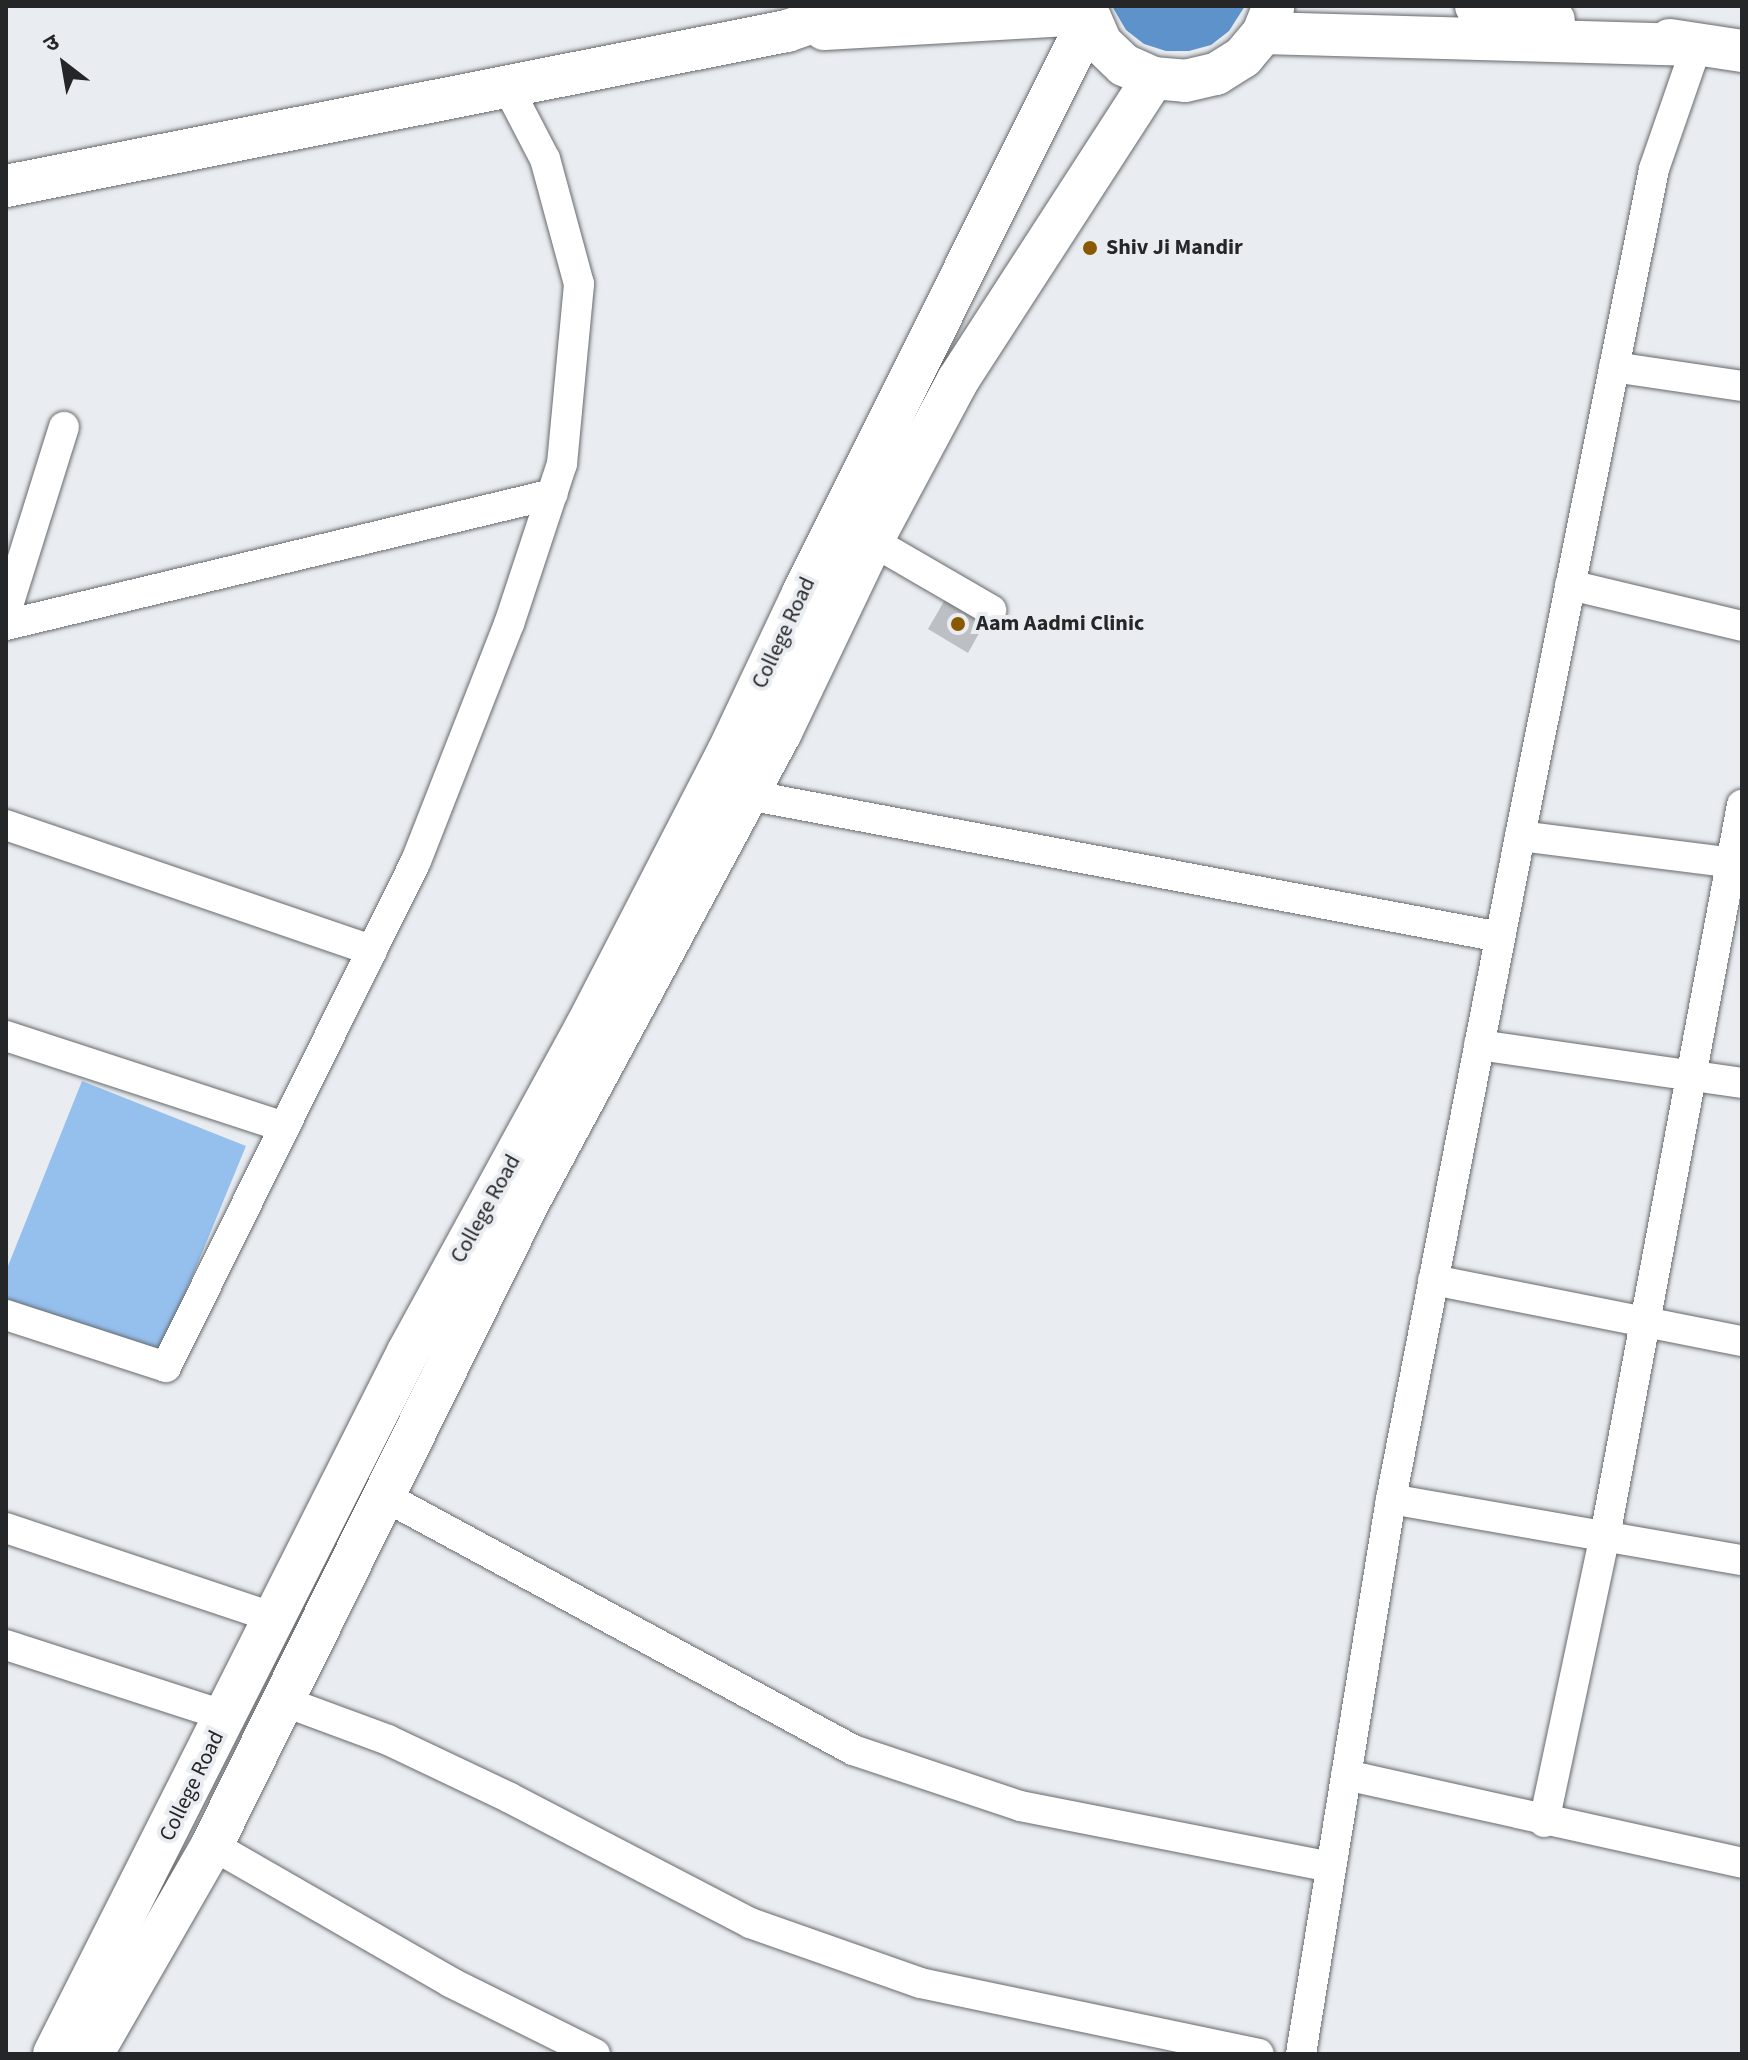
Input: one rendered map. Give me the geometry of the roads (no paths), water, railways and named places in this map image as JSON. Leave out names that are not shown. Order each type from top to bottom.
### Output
[{"type":"street","points":[[787,31],[859,6]]},
{"type":"street","points":[[1476,6],[1742,51]]},
{"type":"street","points":[[6,186],[787,31],[1086,13],[1101,43],[1124,65],[1153,78],[1185,81],[1216,74],[1243,57],[1269,19],[1697,45]]},
{"type":"street","name":"College Road","points":[[54,2054],[408,1352],[586,1027],[721,765],[1086,13]]},
{"type":"street","points":[[1301,2054],[1391,1499],[1500,937],[1654,169],[1697,45]]},
{"type":"street","points":[[103,2050],[212,1845],[280,1700],[528,1203],[748,795],[872,541],[958,380],[1153,78]]},
{"type":"street","points":[[6,1315],[166,1367],[416,861],[509,624],[562,464],[579,284],[545,159],[507,86]]},
{"type":"street","points":[[1614,367],[1742,386]]},
{"type":"street","points":[[6,612],[64,427]]},
{"type":"street","points":[[6,625],[553,494]]},
{"type":"street","points":[[872,541],[991,610]]},
{"type":"street","points":[[1570,585],[1742,626]]},
{"type":"street","points":[[748,795],[1500,937]]},
{"type":"street","points":[[1544,1822],[1605,1536],[1692,1076],[1736,863],[1742,805]]},
{"type":"street","points":[[6,825],[372,950]]},
{"type":"street","points":[[1520,836],[1736,863]]},
{"type":"street","points":[[6,1036],[284,1127]]},
{"type":"street","points":[[1479,1045],[1742,1083]]},
{"type":"street","points":[[1433,1280],[1742,1341]]},
{"type":"street","points":[[382,1495],[853,1750],[1020,1806],[1331,1867]]},
{"type":"street","points":[[1391,1499],[1742,1560]]},
{"type":"street","points":[[6,1528],[275,1618]]},
{"type":"street","points":[[6,1645],[226,1716]]},
{"type":"street","points":[[280,1700],[401,1747],[750,1923],[920,1983],[1259,2054]]},
{"type":"street","points":[[1346,1775],[1544,1822],[1740,1856]]},
{"type":"street","points":[[212,1845],[450,1982],[595,2054]]},
{"type":"place","name":"Shiv Ji Mandir","points":[[1090,248]]},
{"type":"place","name":"Aam Aadmi Clinic","points":[[958,624]]}]
